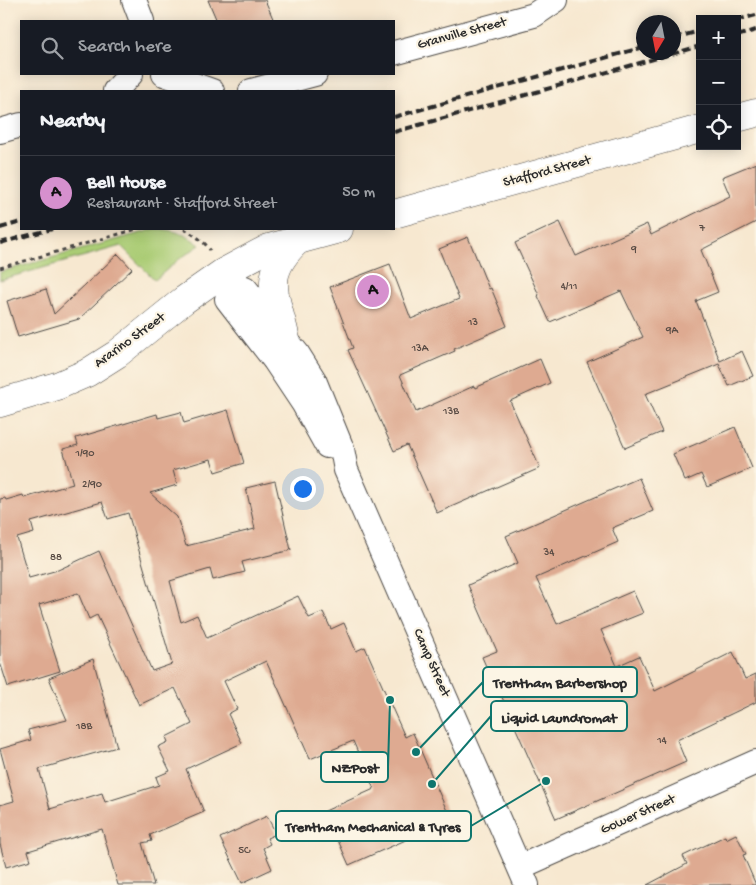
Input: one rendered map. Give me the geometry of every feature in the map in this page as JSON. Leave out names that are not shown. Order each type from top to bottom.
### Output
[{"type":"street","points":[[134,0],[142,20]]},
{"type":"street","name":"Granville Street","points":[[395,52],[534,15],[556,0]]},
{"type":"street","points":[[116,90],[130,75]]},
{"type":"street","points":[[167,75],[209,90]]},
{"type":"street","points":[[255,90],[312,75]]},
{"type":"street","points":[[741,117],[756,113]]},
{"type":"street","points":[[0,131],[20,125]]},
{"type":"street","name":"Stafford Street","points":[[395,214],[696,130]]},
{"type":"street","points":[[227,278],[269,248],[335,230]]},
{"type":"street","points":[[286,340],[274,293],[274,281],[279,264],[298,240]]},
{"type":"street","name":"Camp Street","points":[[346,470],[330,452],[303,403],[276,361],[227,299],[227,278],[245,288],[297,354],[314,380],[342,449],[346,470],[523,876]]},
{"type":"street","name":"Ararino Street","points":[[0,403],[57,386],[87,373],[117,354],[184,300],[227,278]]},
{"type":"street","name":"Gower Street","points":[[523,876],[756,762]]},
{"type":"path","points":[[0,268],[133,230]]},
{"type":"path","points":[[185,230],[207,246]]},
{"type":"green space","points":[[151,230],[168,230],[179,233],[200,245],[178,260],[155,280],[121,246],[0,280],[0,272]]},
{"type":"building","points":[[208,0],[265,0],[274,20],[217,20]]},
{"type":"building","points":[[756,163],[756,222],[701,250],[718,292],[696,301],[720,361],[742,351],[753,376],[729,386],[719,364],[645,394],[662,432],[625,448],[587,362],[643,337],[621,291],[550,322],[515,243],[560,222],[576,256],[647,224],[651,235],[730,196],[722,177]]},
{"type":"building","points":[[468,237],[489,289],[491,288],[507,326],[400,375],[416,412],[540,359],[550,383],[510,401],[540,468],[437,513],[407,445],[394,451],[348,350],[353,348],[330,287],[390,264],[411,319],[459,299],[439,249]]},
{"type":"building","points":[[118,254],[132,269],[79,319],[18,337],[7,301],[46,289],[54,314]]},
{"type":"building","points":[[228,410],[244,463],[215,472],[211,459],[173,470],[177,485],[150,493],[177,517],[186,546],[255,529],[246,488],[275,481],[291,550],[242,562],[245,572],[213,580],[210,569],[170,581],[181,622],[197,615],[207,638],[298,596],[309,618],[323,612],[331,629],[344,623],[356,651],[365,647],[405,737],[413,733],[451,820],[349,865],[325,811],[374,789],[353,741],[310,759],[266,661],[224,681],[237,709],[228,714],[242,743],[186,769],[204,812],[150,835],[152,841],[142,843],[154,885],[118,885],[102,829],[28,851],[31,860],[6,867],[0,844],[0,805],[14,801],[0,749],[31,740],[28,730],[67,720],[49,678],[93,659],[117,747],[39,769],[50,809],[102,793],[105,802],[159,785],[156,777],[170,771],[158,747],[168,742],[166,737],[192,724],[175,688],[139,705],[97,615],[89,619],[78,593],[39,605],[60,671],[8,687],[0,662],[0,499],[5,498],[6,500],[23,495],[24,498],[73,484],[63,449],[78,445],[76,438],[157,414],[158,418],[181,412],[184,423]],"holes":[[[102,502],[108,519],[128,513],[172,664],[152,671],[99,551],[58,570],[29,578],[17,538],[34,533],[31,522]]]},
{"type":"building","points":[[735,427],[752,468],[707,487],[701,474],[685,481],[673,454]]},
{"type":"building","points":[[639,478],[653,511],[612,528],[618,542],[536,578],[557,624],[633,591],[643,613],[601,630],[617,666],[639,656],[655,691],[733,652],[745,679],[756,674],[756,702],[677,740],[686,762],[556,819],[482,657],[497,651],[468,585],[518,563],[506,536]]},
{"type":"building","points":[[267,816],[276,834],[267,838],[270,844],[263,848],[272,869],[242,883],[220,838]]},
{"type":"building","points":[[736,834],[746,854],[743,855],[756,885],[647,885],[687,864],[683,856],[725,836],[726,839]]},
{"type":"railway","points":[[741,19],[756,15]]},
{"type":"railway","points":[[741,35],[756,30]]},
{"type":"railway","points":[[681,36],[696,32]]},
{"type":"railway","points":[[395,132],[696,47]]},
{"type":"railway","points":[[395,117],[636,49]]},
{"type":"railway","points":[[0,228],[20,222]]},
{"type":"railway","points":[[0,243],[48,230]]},
{"type":"place","name":"Bell House","points":[[373,291]]},
{"type":"place","name":"NZPost","points":[[390,700]]},
{"type":"place","name":"Trentham Barbershop","points":[[416,752]]},
{"type":"place","name":"Trentham Mechanical & Tyres","points":[[546,781]]},
{"type":"place","name":"Liquid Laundromat","points":[[432,784]]}]
